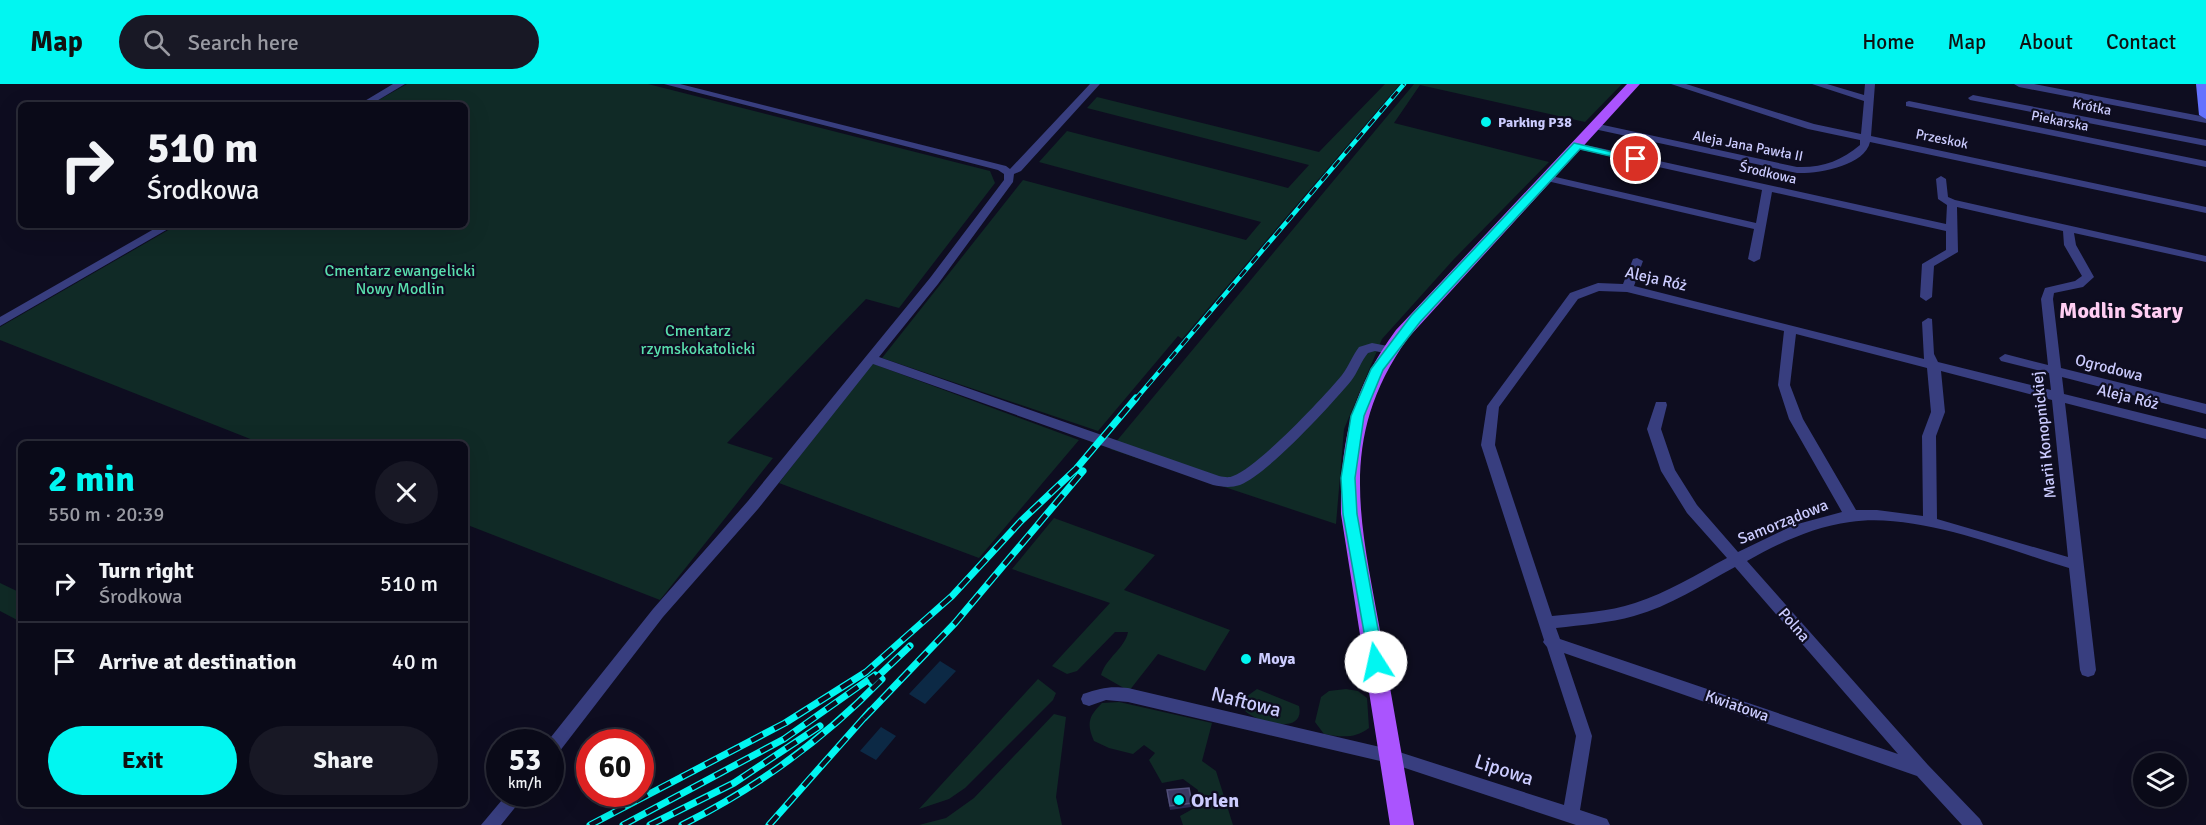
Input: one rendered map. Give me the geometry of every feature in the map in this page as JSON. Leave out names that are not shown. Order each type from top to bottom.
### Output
[{"type":"main road","points":[[1402,825],[1393,757],[1355,550],[1348,478],[1357,416],[1369,386],[1389,350],[1634,84]]},
{"type":"street","points":[[368,102],[400,84]]},
{"type":"street","points":[[669,84],[699,87],[1002,168],[1009,173]]},
{"type":"street","points":[[1009,173],[1017,170],[1095,84]]},
{"type":"street","name":"Przeskok","points":[[1676,84],[1812,127],[2206,210]]},
{"type":"street","points":[[1817,84],[1869,99]]},
{"type":"street","points":[[1866,139],[1870,84]]},
{"type":"street","points":[[2019,84],[2206,120]]},
{"type":"street","points":[[2202,84],[2206,114]]},
{"type":"street","name":"Krótka","points":[[1972,98],[2206,143]]},
{"type":"street","name":"Piekarska","points":[[1909,104],[2206,164]]},
{"type":"street","name":"Aleja Jana Pawła II","points":[[1594,126],[1786,169],[1811,184],[1830,167],[1858,152],[1865,146],[1866,139]]},
{"type":"street","name":"Środkowa","points":[[1577,146],[1768,188],[1811,184],[1952,229]]},
{"type":"street","points":[[564,733],[672,596],[753,505],[934,281],[1009,180],[1009,173]]},
{"type":"street","points":[[1547,178],[1759,227]]},
{"type":"street","points":[[1941,179],[1943,199],[1952,203],[2206,259]]},
{"type":"street","points":[[1754,259],[1768,188]]},
{"type":"street","points":[[1926,297],[1928,264],[1952,252],[1952,203]]},
{"type":"street","points":[[0,322],[164,228]]},
{"type":"street","name":"Marii Konopnickiej","points":[[2068,229],[2070,245],[2088,277],[2079,284],[2049,291],[2048,295],[2088,670]]},
{"type":"street","points":[[1628,288],[1637,261]]},
{"type":"street","name":"Aleja Róż","points":[[1571,814],[1584,736],[1551,642],[1488,445],[1493,406],[1574,297],[1598,287],[1628,288],[2206,434]]},
{"type":"street","points":[[1928,322],[1928,354],[1933,364],[1938,412],[1929,436],[1930,522]]},
{"type":"street","points":[[1790,330],[1784,385],[1797,419],[1851,516]]},
{"type":"street","points":[[871,359],[1218,481],[1234,482],[1259,464],[1328,398],[1355,368],[1357,358],[1364,350],[1373,346],[1389,350]]},
{"type":"street","name":"Ogrodowa","points":[[2005,358],[2206,409]]},
{"type":"street","name":"Polna","points":[[1660,405],[1654,429],[1668,471],[1692,509],[1922,770],[1974,825]]},
{"type":"street","name":"Samorządowa","points":[[1545,623],[1611,614],[1647,606],[1802,530],[1851,516],[1930,522],[2077,565]]},
{"type":"street","name":"Kwiatowa","points":[[1551,642],[1922,770]]},
{"type":"street","name":"Naftowa","points":[[1089,699],[1106,693],[1128,695],[1393,757]]},
{"type":"street","name":"Lipowa","points":[[1393,757],[1601,825]]},
{"type":"street","points":[[490,825],[506,807]]},
{"type":"green space","points":[[407,84],[648,84],[990,171],[995,183],[899,308],[866,299],[727,443],[773,458],[660,600],[468,525],[468,441],[255,441],[0,340],[0,327],[172,228],[468,228],[468,102],[375,102]]},
{"type":"green space","points":[[1385,84],[1400,84],[1182,339],[1178,336],[1098,431],[882,358],[1023,180],[1246,240],[1261,222],[1039,162],[1067,131],[1288,188],[1309,165],[1087,108],[1097,97],[1319,152]]},
{"type":"green space","points":[[1414,84],[1622,84],[1585,122],[1420,85],[1394,123],[1549,162],[1454,259],[1382,339],[1344,429],[1336,524],[1110,449]]},
{"type":"green space","points":[[871,363],[1079,440],[979,558],[779,483]]},
{"type":"green space","points":[[1054,518],[1155,555],[1124,590],[1230,630],[1205,671],[1158,654],[1129,691],[1101,675],[1128,632],[1115,632],[1077,671],[1067,674],[1052,666],[1110,603],[1012,569]]},
{"type":"green space","points":[[0,583],[18,592],[18,620],[0,611]]},
{"type":"green space","points":[[1038,679],[1056,693],[1053,700],[965,788],[949,799],[919,809]]},
{"type":"green space","points":[[1257,689],[1299,706],[1299,716],[1295,721],[1278,724],[1249,714],[1243,709],[1243,699]]},
{"type":"green space","points":[[1346,689],[1358,691],[1367,698],[1369,728],[1348,736],[1324,734],[1315,722],[1321,697],[1329,691]]},
{"type":"green space","points":[[1119,702],[1212,723],[1202,761],[1216,771],[1233,825],[1183,825],[1180,816],[1198,806],[1198,790],[1183,779],[1162,783],[1149,760],[1155,753],[1144,745],[1133,754],[1109,748],[1094,741],[1090,720],[1094,712],[1102,703]]},
{"type":"green space","points":[[1054,714],[1066,717],[1056,797],[1062,825],[919,825],[946,818],[974,798]]},
{"type":"water","points":[[940,661],[956,671],[925,704],[909,694]]},
{"type":"water","points":[[881,727],[896,736],[876,760],[860,751]]},
{"type":"building","name":"Orlen","points":[[1189,788],[1192,803],[1170,806],[1167,790]]},
{"type":"railway","points":[[1135,400],[1404,84]]},
{"type":"railway","points":[[590,825],[785,723],[866,672],[952,596],[1021,521],[1076,469],[1136,398]]},
{"type":"railway","points":[[864,718],[955,623],[1083,471]]},
{"type":"railway","points":[[871,683],[910,646]]},
{"type":"railway","points":[[623,825],[784,739],[875,675]]},
{"type":"railway","points":[[682,825],[737,795],[788,761],[837,722],[882,679]]},
{"type":"railway","points":[[769,825],[870,711]]},
{"type":"railway","points":[[650,825],[734,783],[820,726]]},
{"type":"place","name":"Parking P38","points":[[1486,122]]},
{"type":"place","name":"Moya","points":[[1246,659]]},
{"type":"place","name":"Orlen","points":[[1179,800]]},
{"type":"district","name":"Modlin Stary","points":[[2121,310]]},
{"type":"route","points":[[1376,662],[1350,514],[1348,478],[1351,444],[1357,416],[1377,369],[1389,350],[1415,319],[1577,146],[1636,159]]},
{"type":"park label","name":"Cmentarz ewangelicki Nowy Modlin","points":[[400,280]]},
{"type":"park label","name":"Cmentarz rzymskokatolicki","points":[[698,340]]}]
